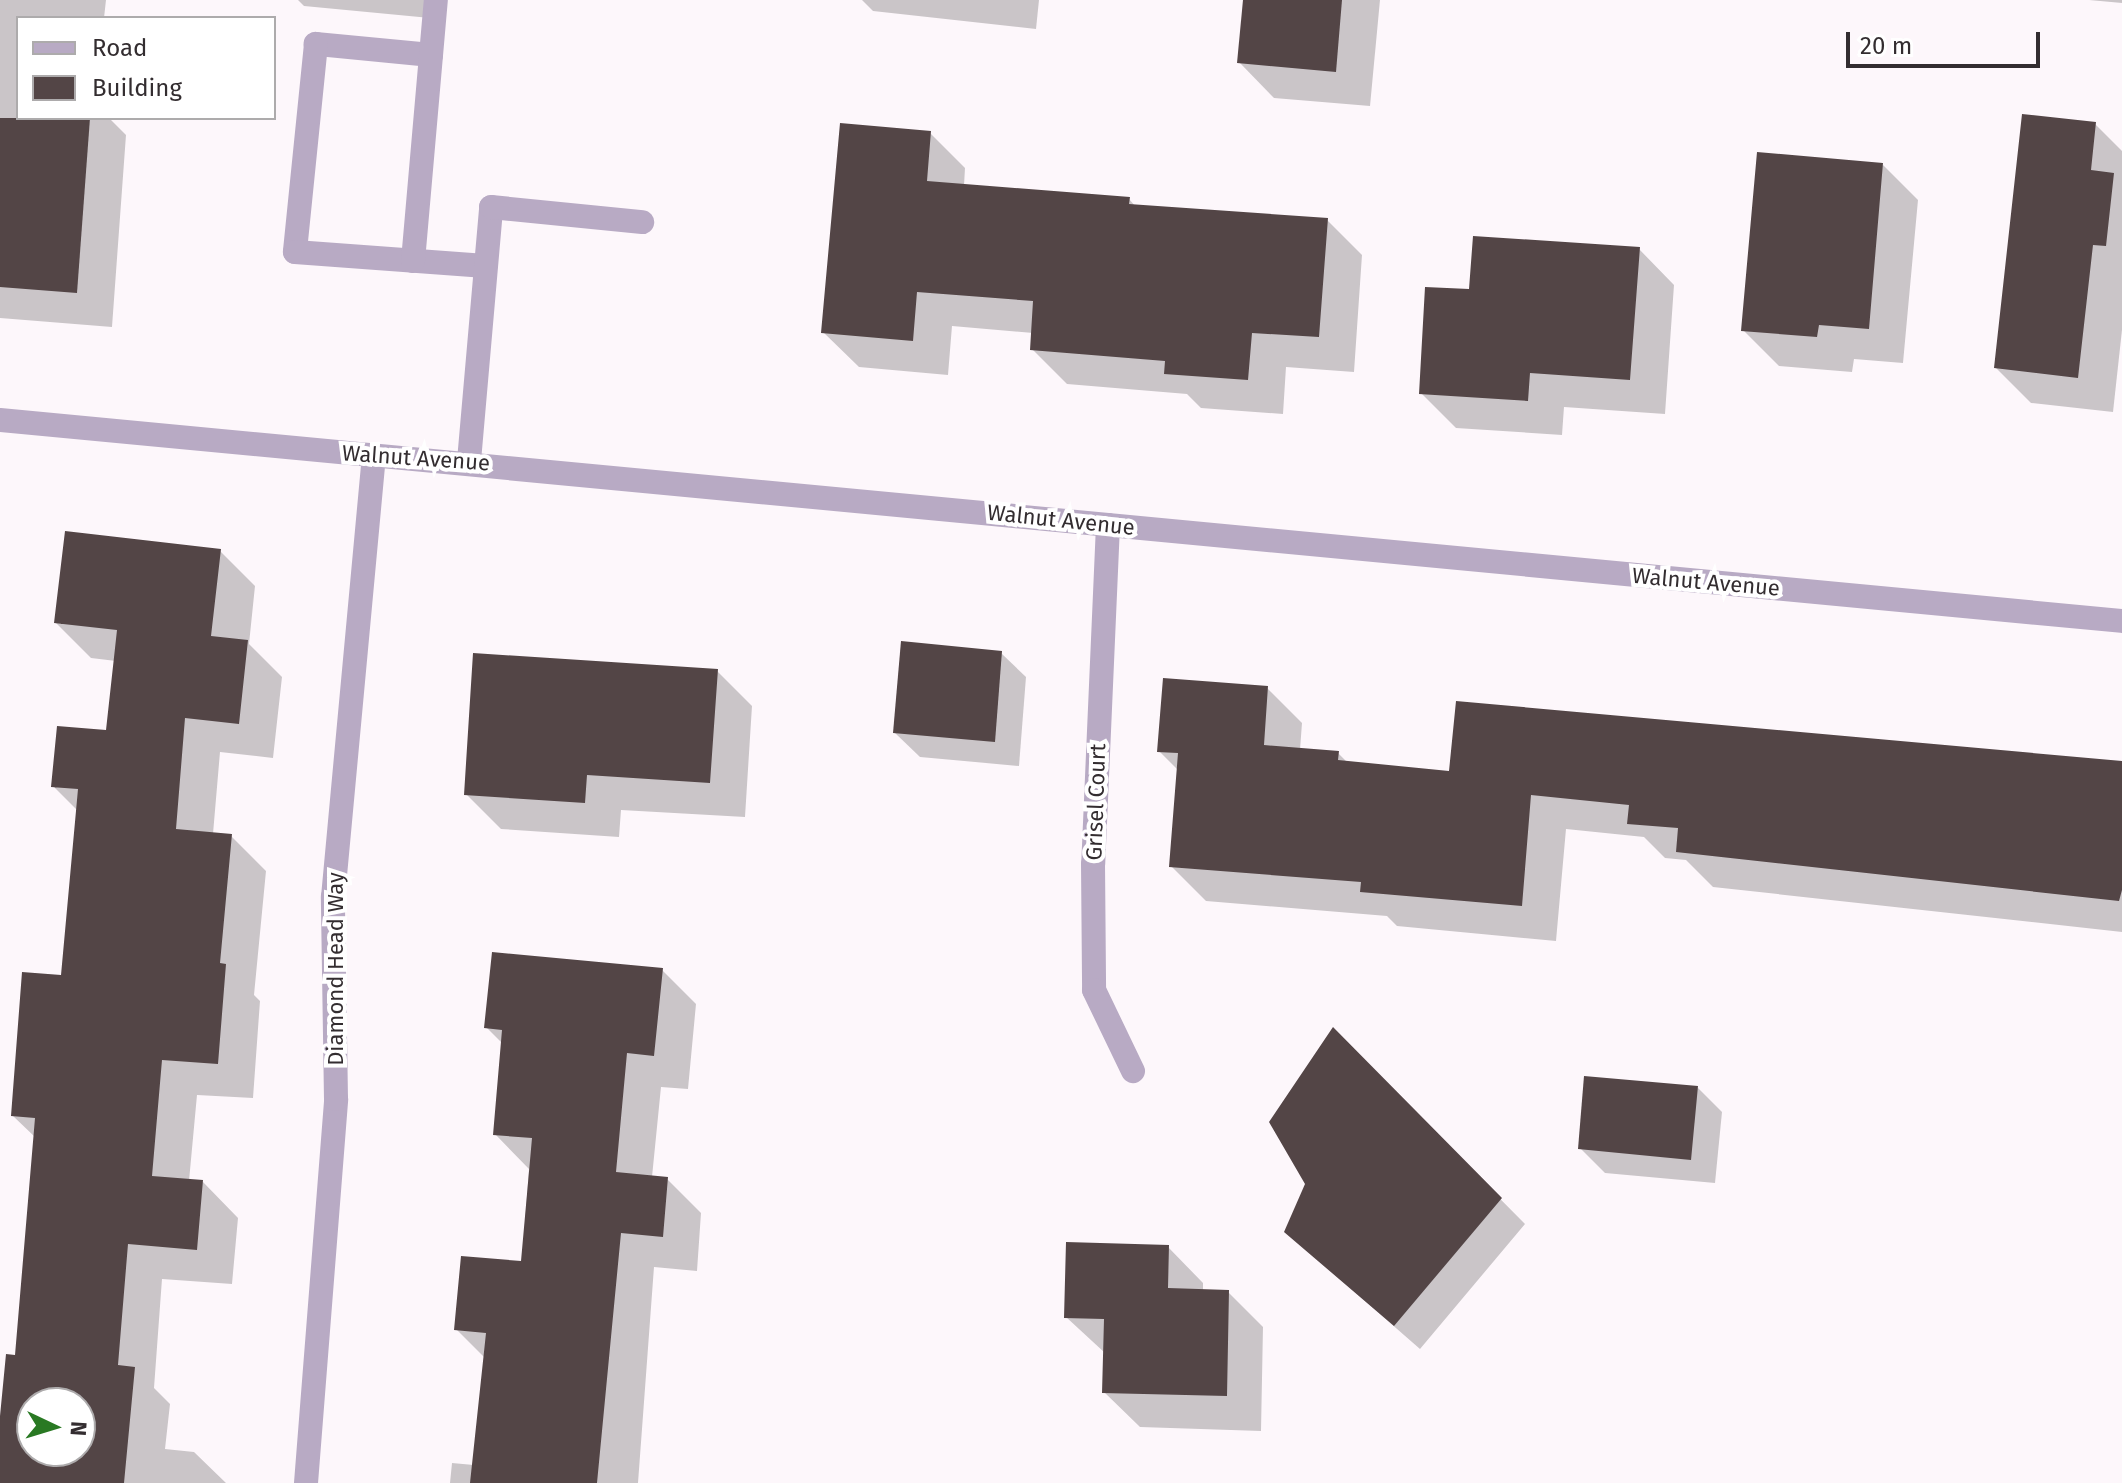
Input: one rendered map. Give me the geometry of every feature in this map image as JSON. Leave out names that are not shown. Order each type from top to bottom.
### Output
[{"type":"street","points":[[413,261],[436,0]]},
{"type":"street","points":[[431,55],[316,44],[295,252],[485,266]]},
{"type":"street","points":[[469,461],[491,207],[642,222]]},
{"type":"street","name":"Walnut Avenue","points":[[0,420],[469,461],[2122,621]]},
{"type":"street","name":"Diamond Head Way","points":[[306,1483],[336,1099],[333,897],[374,455]]},
{"type":"street","name":"Grisel Court","points":[[1108,525],[1093,864],[1094,990],[1133,1071]]},
{"type":"building","points":[[1243,0],[1342,0],[1336,72],[1237,63]]},
{"type":"building","points":[[2022,114],[2096,122],[2091,170],[2114,173],[2106,246],[2093,245],[2078,378],[1994,368]]},
{"type":"building","points":[[0,118],[90,120],[77,293],[0,287]]},
{"type":"building","points":[[840,123],[931,131],[927,181],[1130,197],[1129,204],[1328,218],[1319,337],[1252,333],[1248,380],[1164,374],[1165,361],[1030,350],[1033,301],[917,292],[913,341],[821,333]]},
{"type":"building","points":[[1757,152],[1883,163],[1869,329],[1819,325],[1817,337],[1741,331]]},
{"type":"building","points":[[1473,236],[1640,247],[1630,380],[1530,373],[1528,401],[1419,394],[1425,287],[1469,289]]},
{"type":"building","points":[[65,531],[221,549],[211,636],[248,640],[239,724],[185,718],[176,829],[232,834],[220,963],[226,964],[218,1064],[162,1060],[152,1176],[203,1180],[197,1250],[128,1244],[118,1365],[135,1367],[124,1483],[0,1483],[0,1416],[6,1354],[15,1355],[35,1118],[11,1116],[22,972],[61,975],[78,789],[51,787],[57,726],[106,730],[117,630],[54,623]]},
{"type":"building","points":[[901,641],[1002,651],[995,742],[893,733]]},
{"type":"building","points":[[473,653],[718,669],[710,783],[587,775],[585,803],[464,795]]},
{"type":"building","points":[[1163,678],[1268,686],[1264,745],[1339,751],[1338,760],[1449,771],[1456,701],[2122,761],[2122,890],[2119,901],[1676,852],[1678,828],[1627,824],[1629,805],[1531,795],[1522,906],[1360,892],[1361,882],[1169,867],[1178,753],[1157,752]]},
{"type":"building","points":[[492,952],[663,968],[654,1056],[627,1053],[616,1172],[668,1177],[663,1237],[621,1233],[597,1483],[470,1483],[486,1333],[454,1330],[461,1256],[521,1261],[532,1138],[493,1135],[502,1030],[484,1028]]},
{"type":"building","points":[[1333,1027],[1502,1198],[1394,1326],[1284,1232],[1305,1184],[1269,1122]]},
{"type":"building","points":[[1584,1076],[1698,1086],[1691,1160],[1578,1149]]},
{"type":"building","points":[[1066,1242],[1169,1245],[1168,1288],[1229,1290],[1227,1396],[1102,1393],[1104,1319],[1064,1318]]}]
